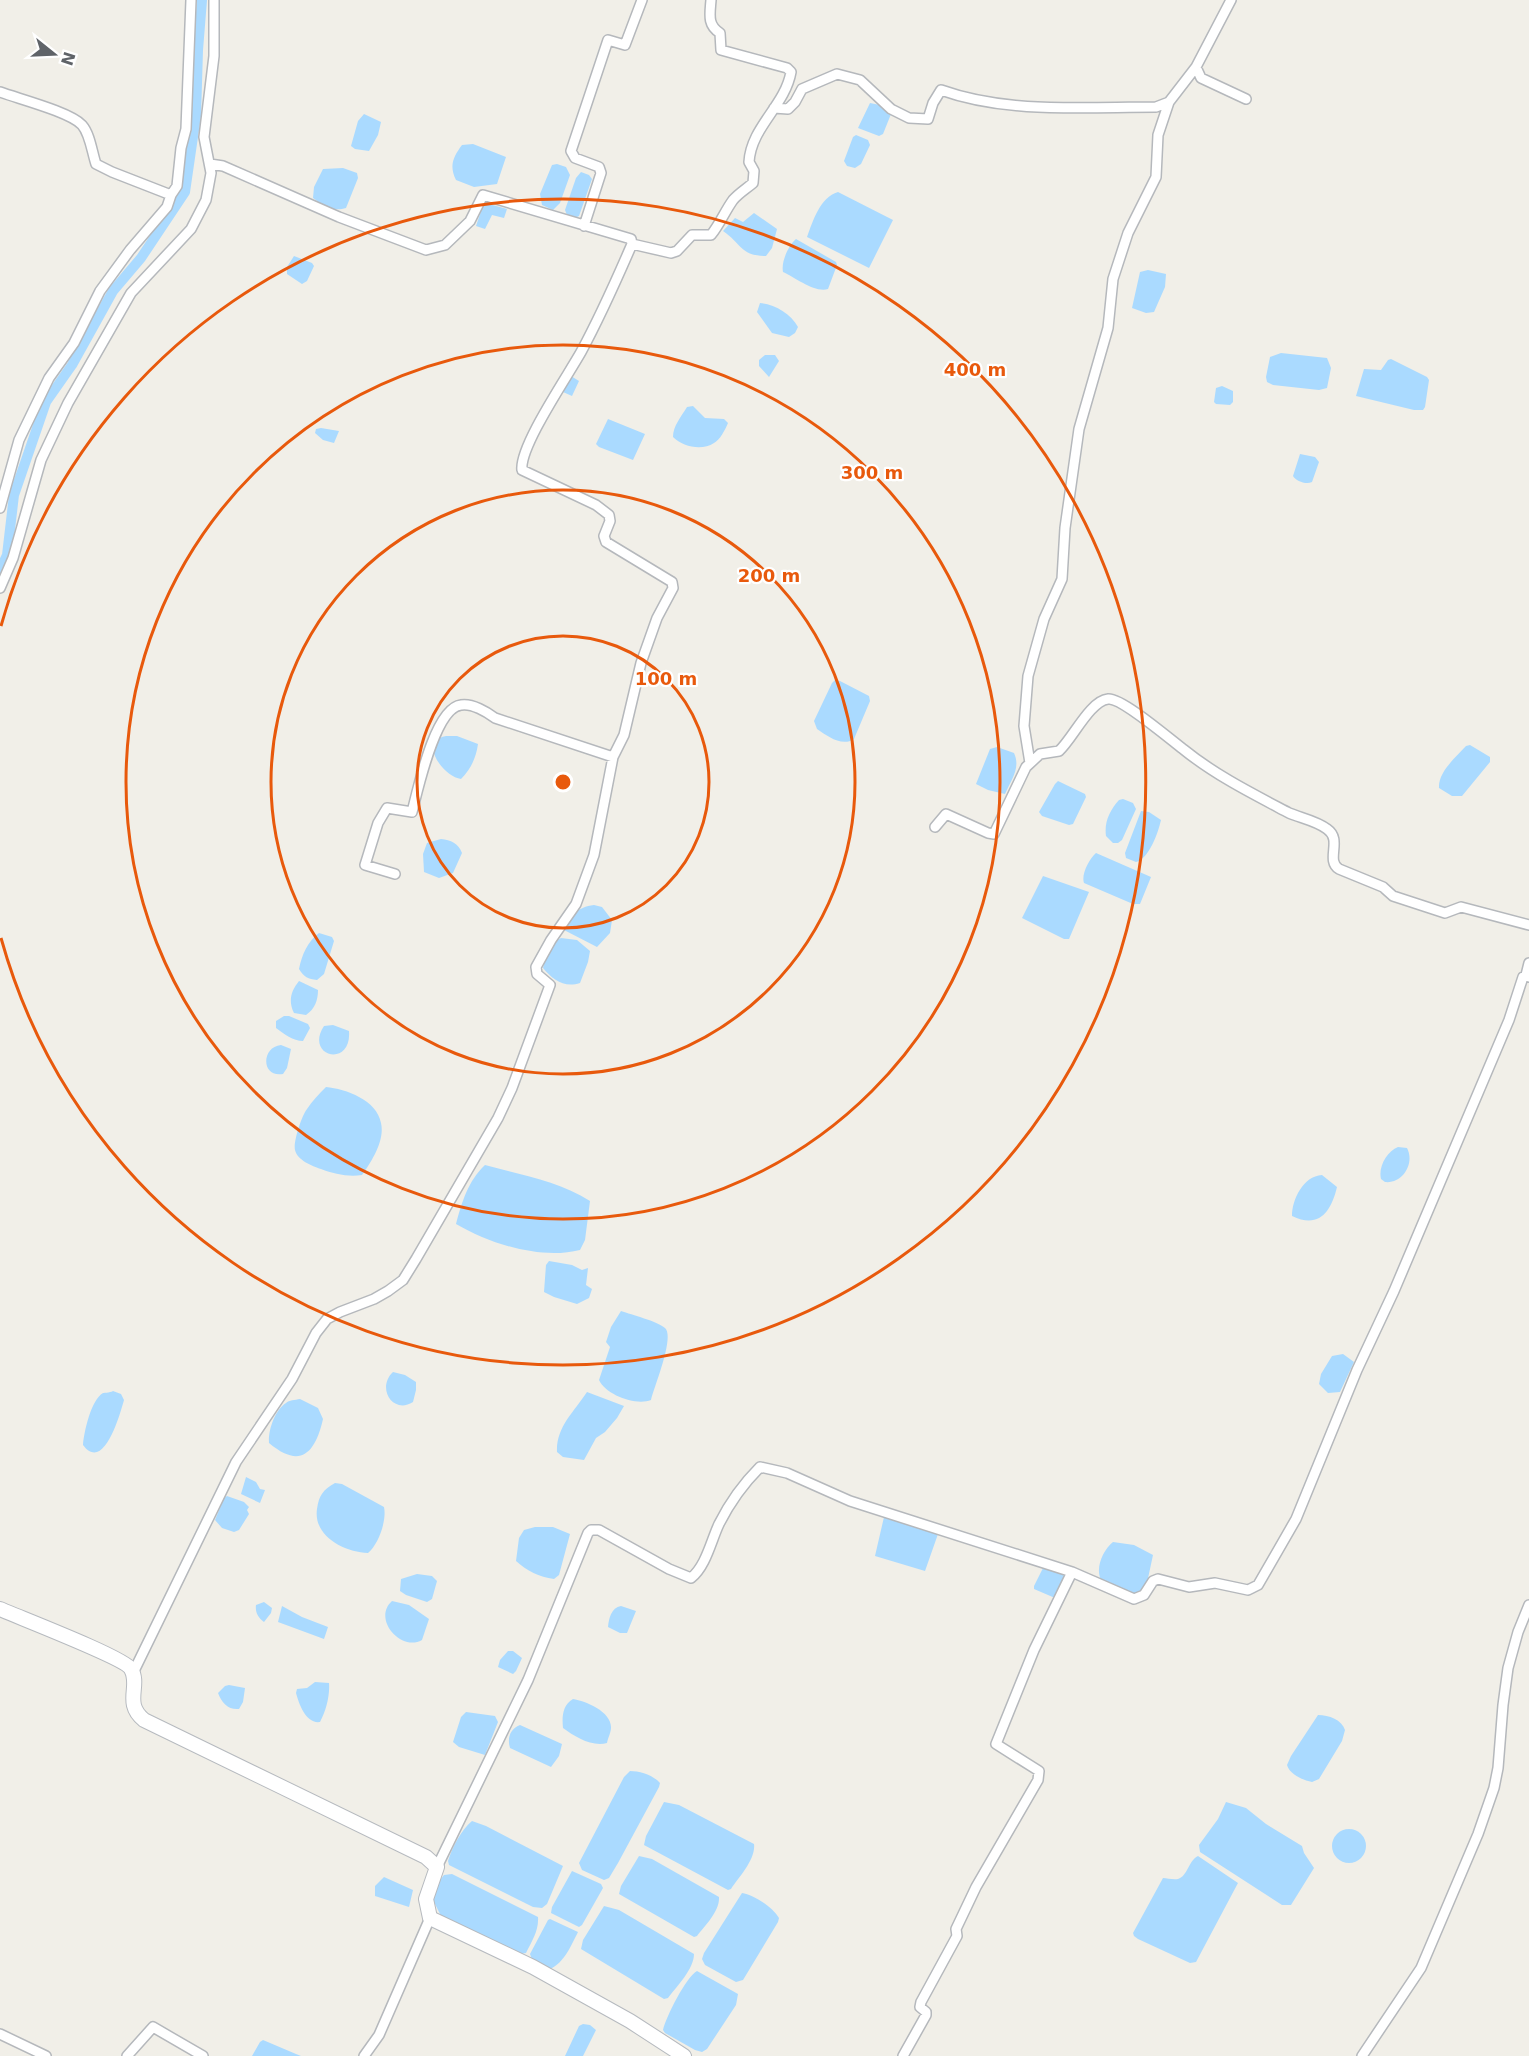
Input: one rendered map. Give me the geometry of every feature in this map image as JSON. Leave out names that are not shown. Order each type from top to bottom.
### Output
[{"type":"main road","points":[[0,1609],[128,1665],[132,1673],[134,1708],[144,1720],[426,1857],[437,1867],[426,1899],[430,1918],[533,1967],[630,2020],[684,2056]]},
{"type":"street","points":[[0,508],[20,440],[49,378],[74,343],[100,291],[130,250],[167,207],[177,186],[181,148],[186,129],[191,0]]},
{"type":"street","points":[[0,588],[13,558],[41,460],[68,403],[131,293],[191,229],[206,200],[211,173],[204,137],[214,56],[214,0]]},
{"type":"street","points":[[584,226],[602,173],[599,167],[575,158],[571,151],[609,40],[625,45],[642,0]]},
{"type":"street","points":[[632,244],[671,253],[677,251],[692,235],[711,235],[732,202],[753,183],[755,176],[749,162],[752,142],[785,93],[791,72],[787,68],[721,50],[720,33],[713,29],[709,16],[711,0]]},
{"type":"street","points":[[1030,763],[1024,726],[1028,676],[1044,619],[1062,579],[1065,528],[1079,429],[1108,328],[1113,279],[1128,233],[1156,177],[1158,135],[1169,102],[1197,67],[1231,0]]},
{"type":"street","points":[[1197,67],[1201,78],[1246,99]]},
{"type":"street","points":[[774,108],[788,109],[802,89],[837,74],[860,80],[891,109],[909,118],[928,118],[941,90],[961,97],[1003,104],[1156,107],[1169,102]]},
{"type":"street","points":[[0,92],[70,116],[82,125],[87,134],[96,164],[171,195]]},
{"type":"street","points":[[132,1673],[236,1462],[292,1379],[316,1333],[327,1319],[374,1299],[403,1280],[498,1118],[512,1088],[550,985],[537,974],[537,967],[551,940],[576,904],[594,855],[613,757],[624,735],[641,663],[657,618],[673,588],[672,582],[606,542],[604,536],[610,521],[609,515],[596,505],[522,470],[521,462],[533,432],[587,341],[632,244],[631,239],[483,195],[470,221],[445,245],[426,250],[339,217],[223,166],[210,164]]},
{"type":"street","points":[[934,827],[946,814],[994,834],[1030,763],[1040,754],[1059,751],[1094,707],[1103,700],[1112,698],[1137,713],[1201,764],[1292,814],[1328,829],[1335,839],[1333,861],[1335,867],[1383,887],[1393,896],[1445,913],[1461,907],[1529,925]]},
{"type":"street","points":[[395,874],[365,865],[378,823],[387,808],[412,812],[437,731],[450,709],[462,704],[484,711],[495,718],[613,757]]},
{"type":"street","points":[[437,1867],[528,1680],[588,1533],[591,1530],[599,1530],[669,1569],[691,1578],[700,1567],[720,1522],[743,1487],[760,1467],[787,1473],[850,1501],[1072,1572],[1134,1599],[1144,1595],[1153,1581],[1158,1579],[1189,1587],[1215,1583],[1248,1590],[1258,1585],[1296,1519],[1357,1370],[1398,1281],[1509,1020],[1523,977],[1528,976],[1529,963]]},
{"type":"street","points":[[903,2056],[926,2015],[920,2007],[921,2002],[957,1936],[956,1929],[976,1887],[1038,1780],[1039,1771],[996,1744],[1034,1650],[1072,1572]]},
{"type":"street","points":[[1362,2056],[1421,1968],[1478,1834],[1494,1788],[1498,1768],[1508,1668],[1518,1632],[1529,1605]]},
{"type":"street","points":[[364,2056],[379,2035],[430,1918]]},
{"type":"street","points":[[127,2056],[153,2027],[203,2056]]},
{"type":"street","points":[[0,2034],[46,2056]]},
{"type":"water","points":[[870,103],[880,105],[891,114],[883,134],[879,136],[858,128]]},
{"type":"water","points":[[364,114],[381,122],[378,135],[369,151],[355,149],[351,146],[358,121]]},
{"type":"water","points":[[856,135],[868,140],[870,145],[861,164],[855,168],[847,166],[844,161],[853,137]]},
{"type":"water","points":[[473,144],[506,157],[497,184],[474,187],[456,180],[452,166],[454,158],[462,145]]},
{"type":"water","points":[[552,165],[566,167],[570,175],[560,203],[553,210],[542,205],[540,194]]},
{"type":"water","points":[[343,168],[357,173],[358,178],[346,208],[329,207],[313,198],[314,187],[323,169]]},
{"type":"water","points":[[581,172],[592,179],[579,216],[575,218],[567,215],[565,210],[576,178]]},
{"type":"water","points":[[838,192],[893,220],[869,268],[807,237],[822,204]]},
{"type":"water","points":[[489,204],[507,209],[504,218],[492,215],[485,229],[476,226],[483,205]]},
{"type":"water","points":[[754,213],[777,229],[772,248],[766,256],[751,254],[723,231],[735,218],[743,222]]},
{"type":"water","points":[[796,239],[836,262],[837,265],[828,289],[811,287],[783,272],[786,254]]},
{"type":"water","points":[[294,256],[314,266],[307,281],[302,284],[287,274],[287,267]]},
{"type":"water","points":[[1148,270],[1166,274],[1165,287],[1154,312],[1146,313],[1132,308],[1140,272]]},
{"type":"water","points":[[760,303],[771,305],[787,314],[798,327],[795,333],[789,337],[772,333],[757,312]]},
{"type":"water","points":[[1281,353],[1327,358],[1331,368],[1327,388],[1319,390],[1273,385],[1267,382],[1270,357]]},
{"type":"water","points":[[765,355],[775,355],[779,361],[769,377],[759,366],[759,360]]},
{"type":"water","points":[[1391,359],[1429,380],[1423,410],[1414,410],[1356,396],[1364,369],[1381,370]]},
{"type":"water","points":[[571,376],[579,381],[572,396],[563,392]]},
{"type":"water","points":[[1222,386],[1233,391],[1233,402],[1230,405],[1214,402],[1216,388]]},
{"type":"water","points":[[693,406],[705,418],[724,419],[728,423],[724,432],[714,443],[704,447],[693,447],[673,437],[676,425],[687,407]]},
{"type":"water","points":[[608,419],[645,434],[633,460],[596,444]]},
{"type":"water","points":[[316,429],[339,431],[334,443],[323,440],[315,433]]},
{"type":"water","points":[[1300,454],[1315,457],[1319,462],[1312,482],[1301,482],[1293,476]]},
{"type":"water","points":[[835,680],[869,696],[870,701],[854,739],[845,742],[817,729],[814,721]]},
{"type":"water","points":[[457,736],[478,744],[473,763],[461,779],[447,772],[436,759],[434,745],[438,739]]},
{"type":"water","points":[[1470,745],[1490,757],[1490,762],[1462,796],[1452,796],[1439,788],[1441,776],[1466,746]]},
{"type":"water","points":[[997,747],[1014,753],[1016,758],[1014,774],[1005,794],[976,784],[990,749]]},
{"type":"water","points":[[1058,781],[1085,794],[1086,797],[1073,824],[1069,825],[1042,816],[1039,812]]},
{"type":"water","points":[[1123,799],[1133,803],[1136,809],[1122,840],[1113,843],[1106,836],[1107,821],[1110,812],[1119,800]]},
{"type":"water","points":[[1141,811],[1149,812],[1161,820],[1149,851],[1136,862],[1126,858],[1125,853]]},
{"type":"water","points":[[441,839],[454,843],[462,853],[453,873],[439,878],[424,872],[423,854],[427,843]]},
{"type":"water","points":[[1096,853],[1151,877],[1140,904],[1133,904],[1084,883],[1086,867]]},
{"type":"water","points":[[1043,876],[1089,892],[1069,939],[1064,939],[1022,918]]},
{"type":"water","points":[[594,905],[602,907],[612,920],[610,933],[597,947],[564,930],[576,913]]},
{"type":"water","points":[[319,933],[332,937],[334,941],[324,974],[317,980],[306,977],[299,969],[311,940]]},
{"type":"water","points":[[561,938],[577,940],[590,951],[580,983],[559,982],[543,968],[551,947]]},
{"type":"water","points":[[299,981],[318,990],[315,1004],[306,1015],[294,1013],[291,1004],[292,992]]},
{"type":"water","points":[[284,1016],[308,1024],[310,1028],[303,1041],[285,1035],[276,1028],[276,1021]]},
{"type":"water","points":[[333,1025],[349,1031],[348,1043],[344,1050],[337,1054],[324,1051],[320,1045],[319,1036],[324,1026]]},
{"type":"water","points":[[281,1045],[291,1049],[287,1068],[283,1074],[276,1074],[267,1067],[267,1056],[274,1047]]},
{"type":"water","points":[[326,1087],[360,1097],[374,1108],[378,1115],[382,1130],[381,1136],[373,1157],[362,1175],[336,1174],[326,1171],[305,1162],[296,1154],[295,1141],[305,1112]]},
{"type":"water","points":[[1398,1147],[1407,1148],[1408,1166],[1397,1180],[1385,1182],[1381,1179],[1380,1174],[1382,1165],[1390,1152]]},
{"type":"water","points":[[485,1165],[553,1183],[590,1201],[585,1240],[580,1250],[549,1253],[516,1248],[484,1238],[456,1224],[470,1185]]},
{"type":"water","points":[[1322,1175],[1337,1187],[1327,1211],[1317,1219],[1310,1220],[1301,1220],[1292,1216],[1296,1196],[1304,1184],[1315,1176]]},
{"type":"water","points":[[549,1261],[572,1265],[582,1270],[588,1268],[586,1285],[592,1289],[589,1298],[577,1304],[544,1292],[546,1265]]},
{"type":"water","points":[[621,1311],[656,1323],[665,1328],[667,1333],[666,1351],[651,1400],[638,1402],[622,1398],[608,1390],[599,1380],[610,1347],[606,1342],[611,1327]]},
{"type":"water","points":[[1343,1354],[1354,1362],[1340,1392],[1328,1393],[1319,1384],[1321,1374],[1332,1356]]},
{"type":"water","points":[[393,1372],[405,1375],[416,1382],[413,1402],[399,1405],[389,1398],[386,1385]]},
{"type":"water","points":[[113,1391],[121,1394],[124,1400],[119,1417],[104,1447],[98,1452],[91,1452],[83,1445],[92,1409],[103,1393]]},
{"type":"water","points":[[587,1392],[624,1406],[605,1432],[596,1438],[584,1460],[563,1457],[557,1452],[559,1435]]},
{"type":"water","points":[[300,1399],[318,1408],[323,1419],[311,1449],[298,1456],[289,1455],[269,1443],[270,1432],[273,1421],[282,1406],[289,1401]]},
{"type":"water","points":[[246,1477],[256,1482],[260,1489],[265,1490],[260,1503],[241,1494]]},
{"type":"water","points":[[335,1483],[342,1484],[384,1507],[381,1532],[368,1553],[340,1546],[325,1535],[320,1527],[317,1509],[320,1496]]},
{"type":"water","points":[[227,1496],[244,1502],[249,1507],[247,1510],[249,1514],[239,1530],[234,1532],[222,1528],[215,1520]]},
{"type":"water","points":[[884,1517],[937,1532],[925,1571],[875,1556]]},
{"type":"water","points":[[535,1527],[553,1527],[570,1534],[559,1575],[554,1579],[534,1573],[516,1561],[519,1538],[524,1530]]},
{"type":"water","points":[[1113,1542],[1134,1545],[1153,1555],[1147,1583],[1142,1592],[1134,1596],[1101,1580],[1099,1575],[1101,1559]]},
{"type":"water","points":[[1044,1566],[1066,1575],[1055,1598],[1034,1589]]},
{"type":"water","points":[[417,1574],[432,1576],[437,1581],[432,1599],[427,1602],[400,1591],[401,1579]]},
{"type":"water","points":[[392,1601],[409,1605],[429,1619],[422,1640],[414,1643],[406,1642],[392,1632],[385,1616]]},
{"type":"water","points":[[264,1602],[272,1608],[264,1622],[257,1615],[256,1605]]},
{"type":"water","points":[[282,1606],[328,1627],[324,1639],[278,1622]]},
{"type":"water","points":[[621,1606],[636,1611],[627,1633],[620,1633],[608,1627],[613,1611]]},
{"type":"water","points":[[508,1651],[513,1651],[522,1658],[513,1674],[498,1667],[500,1660]]},
{"type":"water","points":[[315,1682],[329,1683],[327,1703],[320,1722],[307,1717],[296,1693],[297,1689],[307,1688]]},
{"type":"water","points":[[229,1685],[245,1688],[243,1702],[239,1709],[226,1705],[218,1693]]},
{"type":"water","points":[[573,1699],[597,1708],[607,1717],[611,1728],[607,1743],[595,1744],[578,1738],[563,1728],[565,1708]]},
{"type":"water","points":[[466,1712],[495,1716],[498,1722],[485,1755],[459,1747],[453,1742],[461,1717]]},
{"type":"water","points":[[1318,1715],[1334,1719],[1341,1723],[1345,1730],[1342,1741],[1319,1779],[1312,1782],[1294,1774],[1287,1765]]},
{"type":"water","points":[[520,1725],[562,1744],[559,1756],[551,1767],[510,1748],[510,1734]]},
{"type":"water","points":[[630,1771],[646,1774],[660,1783],[618,1863],[609,1878],[604,1880],[582,1870],[579,1863],[624,1777]]},
{"type":"water","points":[[664,1802],[679,1805],[754,1844],[750,1862],[731,1889],[728,1890],[644,1845],[646,1836]]},
{"type":"water","points":[[1226,1802],[1246,1808],[1266,1824],[1302,1846],[1314,1868],[1291,1905],[1282,1905],[1200,1852],[1199,1845],[1218,1819]]},
{"type":"water","points":[[472,1821],[563,1866],[547,1904],[542,1908],[533,1907],[449,1865],[448,1861],[454,1845]]},
{"type":"water","points":[[1349,1829],[1361,1834],[1366,1846],[1361,1858],[1349,1863],[1337,1858],[1332,1846],[1337,1834]]},
{"type":"water","points":[[639,1856],[652,1859],[719,1897],[715,1913],[697,1936],[694,1937],[619,1894],[621,1886]]},
{"type":"water","points":[[1198,1856],[1238,1883],[1196,1962],[1190,1963],[1138,1939],[1133,1933],[1163,1878],[1181,1877]]},
{"type":"water","points":[[572,1871],[601,1884],[603,1888],[579,1927],[551,1913]]},
{"type":"water","points":[[452,1874],[538,1917],[533,1940],[526,1953],[520,1954],[442,1918],[433,1900],[440,1880],[444,1875]]},
{"type":"water","points":[[384,1877],[413,1890],[409,1907],[375,1896],[375,1886]]},
{"type":"water","points":[[742,1893],[763,1902],[779,1918],[743,1980],[736,1982],[705,1965],[702,1959]]},
{"type":"water","points":[[604,1906],[619,1910],[694,1954],[691,1966],[668,1998],[664,1999],[581,1949],[583,1940]]},
{"type":"water","points":[[550,1919],[578,1932],[563,1958],[550,1969],[533,1962],[530,1954]]},
{"type":"water","points":[[697,1971],[738,1994],[736,2005],[707,2049],[702,2052],[663,2030],[677,1998],[687,1981]]},
{"type":"water","points":[[590,2025],[596,2030],[583,2056],[565,2056],[579,2026]]},
{"type":"water","points":[[263,2040],[301,2056],[252,2056]]},
{"type":"waterway","points":[[0,570],[7,555],[14,495],[46,402],[72,365],[113,291],[141,258],[185,192],[196,116],[202,0]]}]
